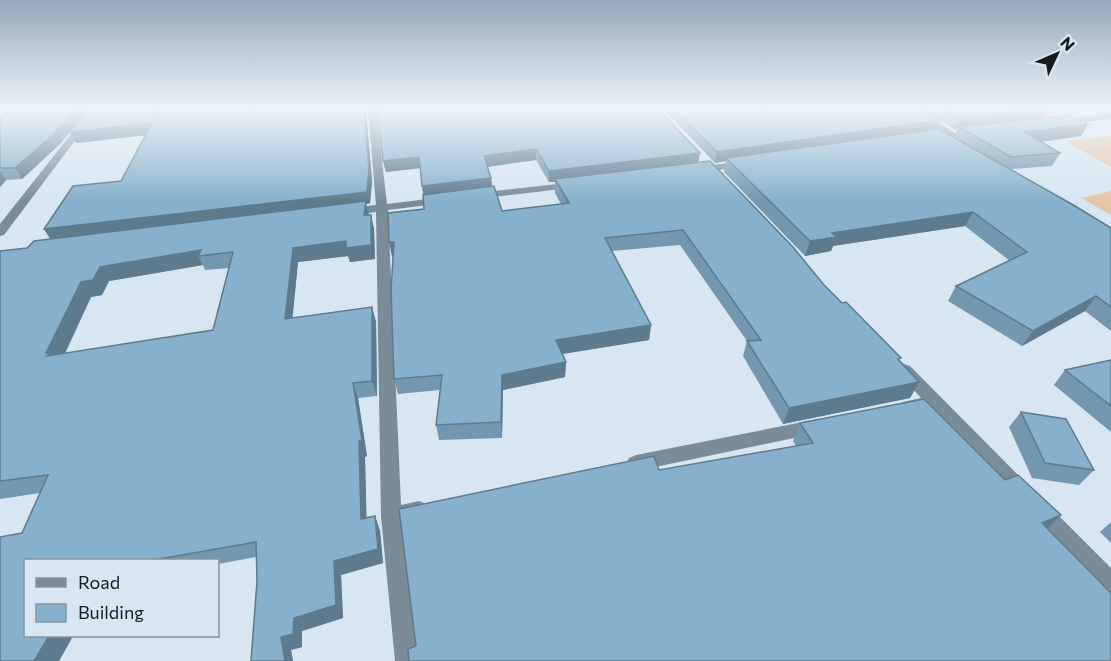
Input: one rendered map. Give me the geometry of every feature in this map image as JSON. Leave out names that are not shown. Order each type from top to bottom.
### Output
[{"type":"street","points":[[0,232],[70,141]]},
{"type":"street","points":[[375,141],[382,207],[391,516],[406,661]]},
{"type":"street","points":[[944,141],[956,148]]},
{"type":"street","points":[[696,152],[729,185]]},
{"type":"street","points":[[689,171],[759,161]]},
{"type":"street","points":[[335,213],[582,184]]},
{"type":"street","points":[[892,359],[1111,583]]},
{"type":"street","points":[[888,411],[933,402]]},
{"type":"street","points":[[614,468],[831,423]]},
{"type":"street","points":[[391,516],[438,506]]},
{"type":"shaded area","points":[[1065,141],[1111,141],[1111,167]]},
{"type":"shaded area","points":[[1111,191],[1111,215],[1081,198]]},
{"type":"building","points":[[0,141],[46,141],[15,168],[0,168]]},
{"type":"building","points":[[142,141],[367,141],[369,170],[367,192],[44,229],[73,186],[121,181]]},
{"type":"building","points":[[381,141],[688,141],[700,153],[549,171],[536,149],[484,156],[491,178],[422,186],[419,157],[383,161]]},
{"type":"building","points":[[706,141],[795,141],[717,152]]},
{"type":"building","points":[[852,141],[960,141],[1111,228],[1111,307],[1096,296],[1033,331],[956,286],[1027,252],[973,212],[832,233],[837,237],[810,241],[726,158]]},
{"type":"building","points":[[983,141],[1039,141],[1060,153],[1011,157]]},
{"type":"building","points":[[710,161],[793,247],[824,285],[842,303],[846,302],[901,358],[898,359],[919,382],[789,408],[747,341],[761,340],[683,230],[605,238],[651,325],[556,340],[566,362],[502,375],[501,422],[436,425],[442,375],[394,379],[391,290],[394,242],[389,242],[388,213],[424,209],[423,195],[494,186],[502,211],[569,203],[555,179]]},
{"type":"building","points":[[366,201],[364,215],[371,215],[371,245],[346,248],[346,241],[293,248],[285,319],[372,307],[372,381],[353,383],[362,441],[359,441],[361,519],[375,516],[378,549],[334,561],[336,605],[294,618],[293,634],[281,637],[285,661],[251,661],[257,581],[256,542],[159,559],[24,559],[24,637],[48,637],[34,661],[0,661],[0,537],[22,533],[48,475],[0,481],[0,251],[27,248],[34,241]],"holes":[[[201,250],[198,256],[233,252],[213,330],[47,356],[50,353],[46,353],[81,282],[93,280],[100,267]]]},
{"type":"building","points":[[1111,360],[1111,406],[1065,370]]},
{"type":"building","points":[[924,399],[1005,480],[1018,475],[1061,515],[1042,523],[1111,593],[1111,661],[409,661],[408,649],[416,646],[399,509],[654,456],[659,470],[813,443],[800,423]]},
{"type":"building","points":[[1021,412],[1066,419],[1094,470],[1045,463]]}]
